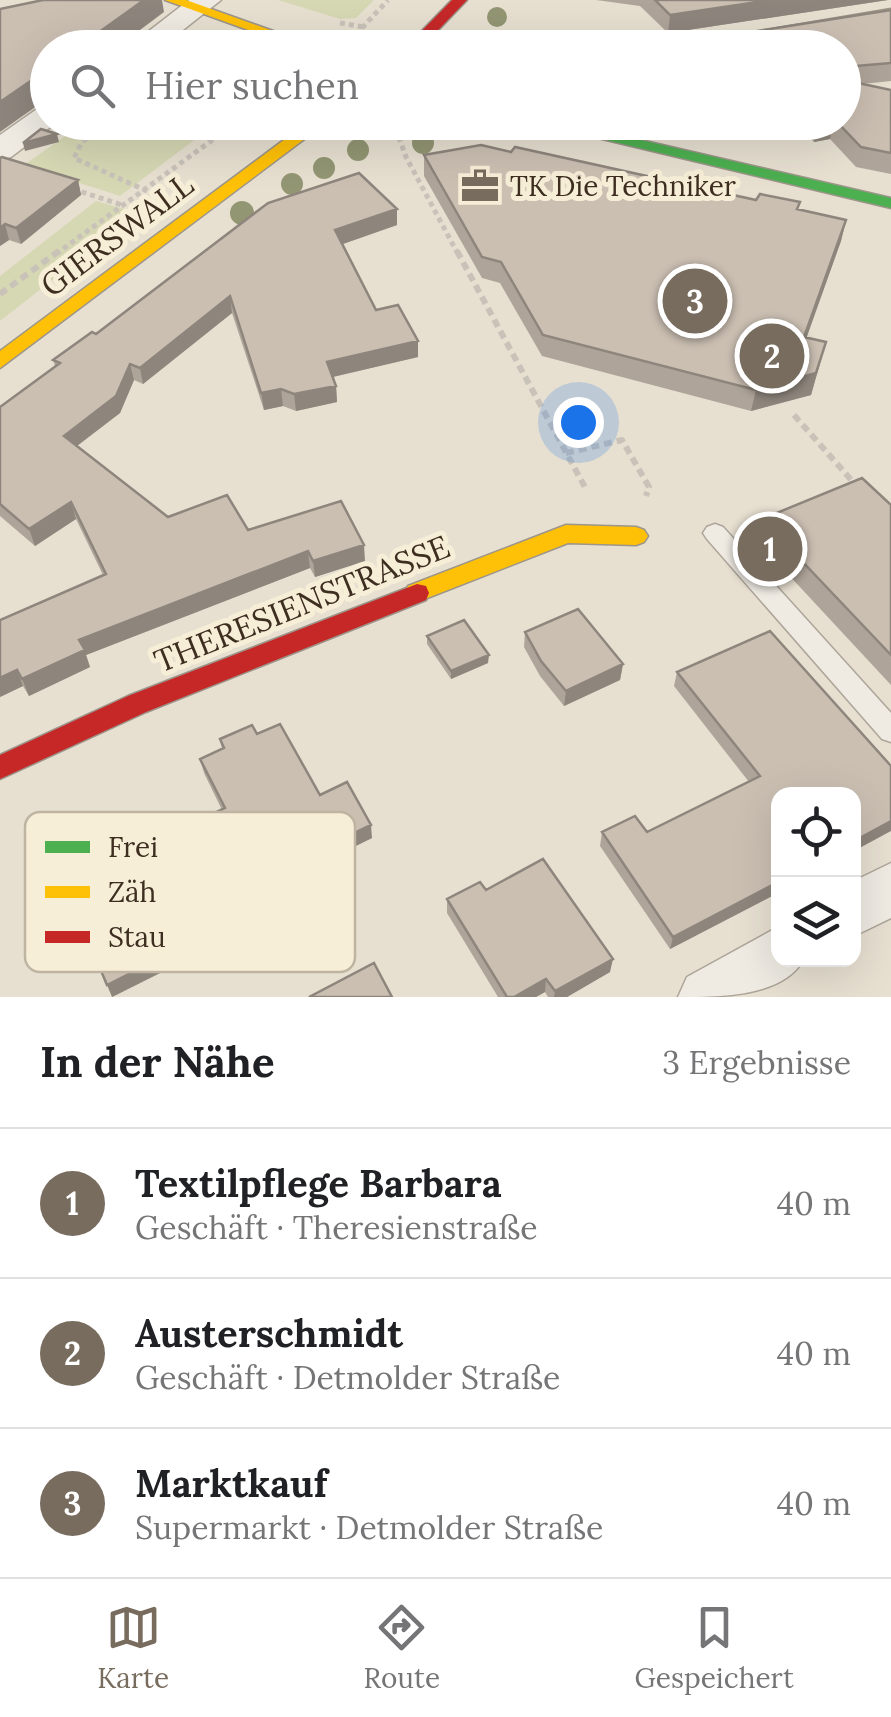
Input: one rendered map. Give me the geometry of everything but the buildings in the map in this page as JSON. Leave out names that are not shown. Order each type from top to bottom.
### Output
[{"type":"main road","points":[[430,30],[460,0]]},
{"type":"main road","points":[[192,2],[266,30]]},
{"type":"main road","points":[[783,30],[891,13]]},
{"type":"main road","name":"GIERSWALL","points":[[0,361],[295,140]]},
{"type":"main road","points":[[618,140],[891,202]]},
{"type":"main road","name":"THERESIENSTRASSE","points":[[0,767],[137,704],[566,534],[636,536]]},
{"type":"street","points":[[161,30],[192,2]]},
{"type":"street","points":[[0,150],[30,128]]},
{"type":"street","points":[[861,906],[891,888]]},
{"type":"street","points":[[706,997],[771,958]]},
{"type":"lane","points":[[714,533],[891,731]]},
{"type":"path","points":[[357,30],[388,0]]},
{"type":"path","points":[[85,140],[74,158],[147,191]]},
{"type":"path","points":[[0,294],[214,140]]},
{"type":"path","points":[[402,140],[406,157],[566,452],[594,503],[636,536],[649,486],[622,440],[566,452]]},
{"type":"path","points":[[70,188],[122,205]]},
{"type":"path","points":[[794,415],[853,482]]},
{"type":"green space","points":[[278,0],[374,0],[356,18],[340,19]]},
{"type":"green space","points":[[60,140],[194,140],[120,196],[24,165]]},
{"type":"green space","points":[[96,201],[138,213],[0,321],[0,276]]},
{"type":"traffic: fast","points":[[617,140],[891,203]]},
{"type":"traffic: slow","points":[[172,0],[261,30]]},
{"type":"traffic: slow","points":[[783,30],[891,13]]},
{"type":"traffic: slow","points":[[0,361],[295,140]]},
{"type":"traffic: slow","points":[[417,593],[566,534],[636,536]]},
{"type":"traffic: jam","points":[[430,30],[460,0]]},
{"type":"traffic: jam","points":[[0,767],[137,704],[417,593]]},
{"type":"place","name":"TK Die Techniker","points":[[480,186]]},
{"type":"place","name":"Marktkauf","points":[[695,301]]},
{"type":"place","name":"Austerschmidt","points":[[772,356]]},
{"type":"place","name":"Textilpflege Barbara","points":[[770,549]]}]
